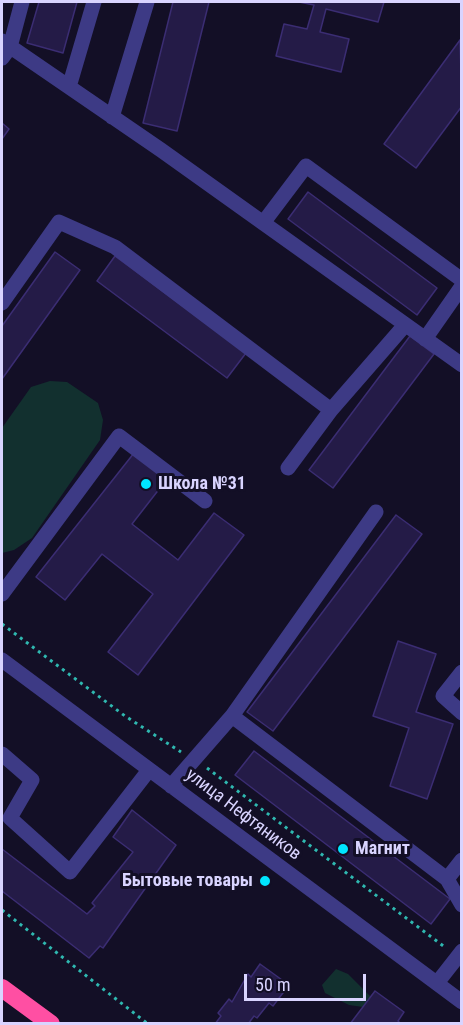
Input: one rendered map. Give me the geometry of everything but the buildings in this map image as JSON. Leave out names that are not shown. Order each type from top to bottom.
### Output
[{"type":"highway","points":[[2,988],[51,1023]]},
{"type":"street","points":[[22,2],[4,49],[69,87],[462,365]]},
{"type":"street","points":[[69,87],[93,2]]},
{"type":"street","points":[[112,117],[147,2]]},
{"type":"street","points":[[263,224],[306,166],[462,280]]},
{"type":"street","points":[[2,303],[59,222],[115,247],[331,410]]},
{"type":"street","points":[[425,339],[462,286]]},
{"type":"street","points":[[288,468],[331,410],[405,325]]},
{"type":"street","points":[[2,594],[120,436],[205,501]]},
{"type":"street","points":[[171,786],[232,716],[376,512]]},
{"type":"street","name":"улица Нефтяников","points":[[2,660],[462,1002]]},
{"type":"street","points":[[462,672],[443,696],[462,713]]},
{"type":"street","points":[[232,716],[447,879],[462,904]]},
{"type":"street","points":[[2,754],[32,780],[10,818],[70,872],[149,770]]},
{"type":"street","points":[[447,879],[462,860]]},
{"type":"street","points":[[437,983],[459,954]]},
{"type":"path","points":[[2,624],[125,716],[216,774],[459,954]]},
{"type":"path","points":[[2,910],[148,1023]]},
{"type":"green space","points":[[50,381],[67,382],[98,403],[103,420],[100,440],[32,538],[14,550],[2,553],[2,428],[31,387]]},
{"type":"green space","points":[[336,969],[348,974],[371,997],[363,1007],[349,1005],[325,993],[322,985]]},
{"type":"place","name":"Школа №31","points":[[146,484]]},
{"type":"place","name":"Магнит","points":[[343,849]]},
{"type":"place","name":"Бытовые товары","points":[[265,881]]}]
